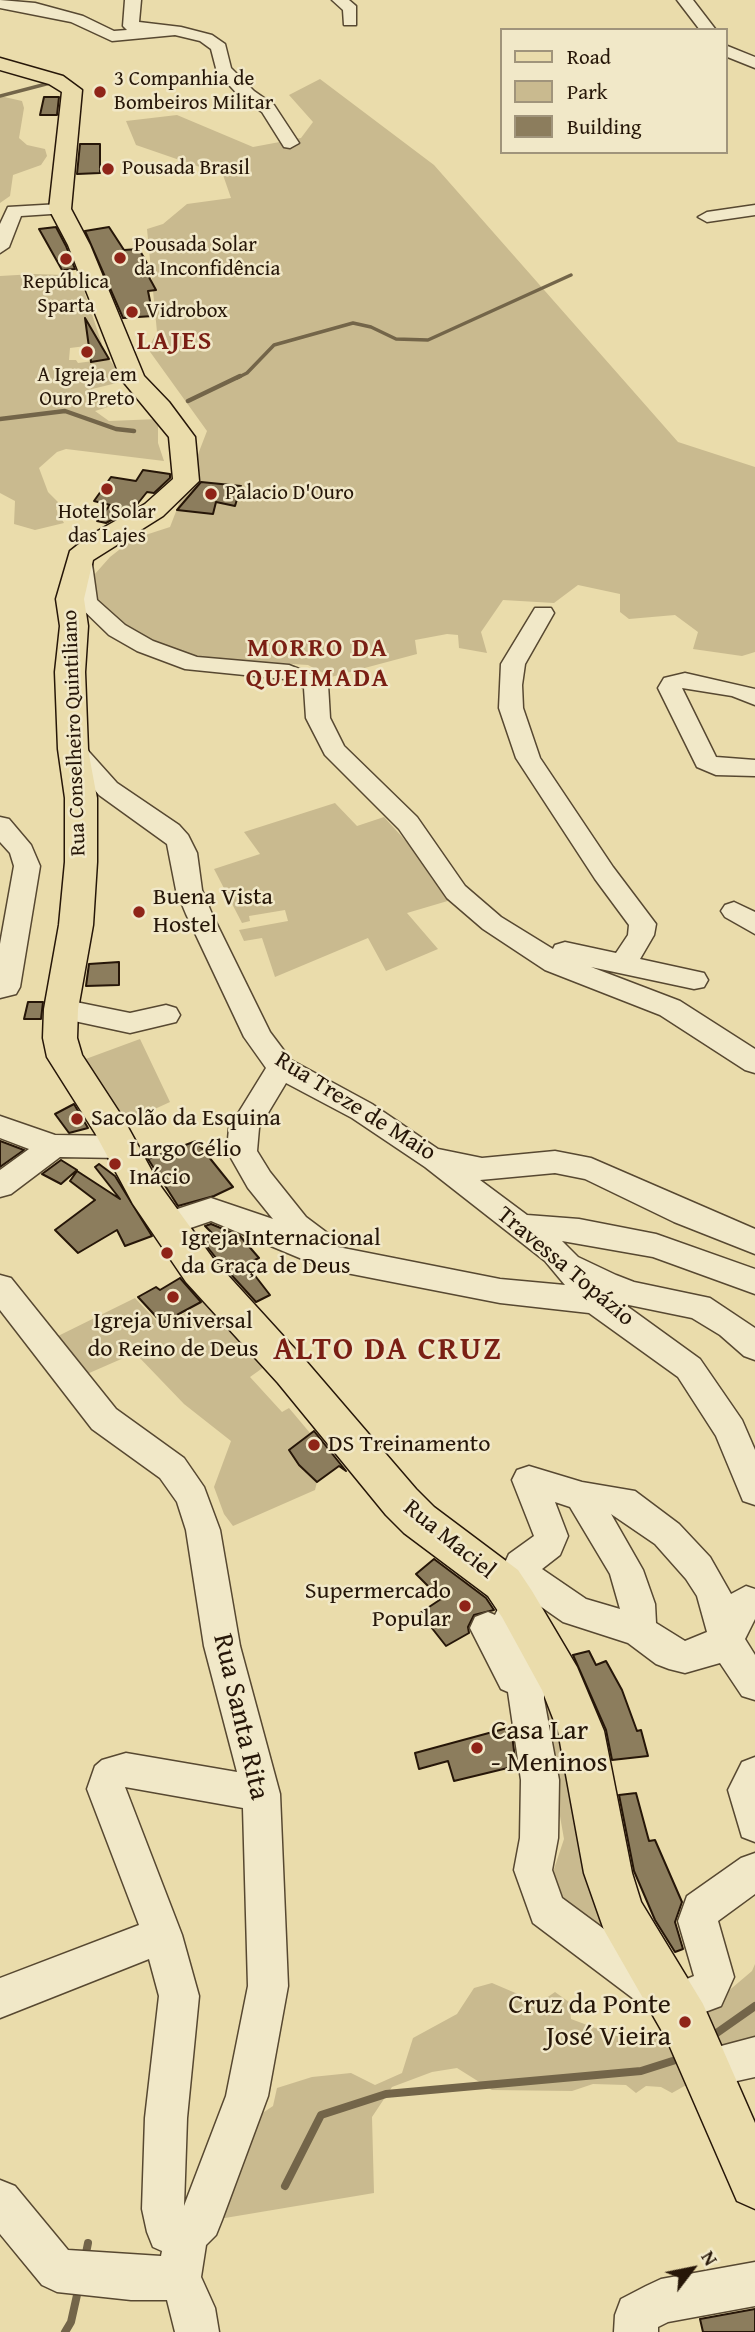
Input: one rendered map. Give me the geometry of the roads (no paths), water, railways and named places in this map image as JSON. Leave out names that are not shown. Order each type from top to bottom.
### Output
[{"type":"main road","points":[[0,64],[56,80],[72,90],[60,209],[79,246],[133,379],[160,407],[182,437],[186,481],[154,510],[99,542],[80,557]]},
{"type":"main road","name":"Rua Conselheiro Quintiliano","points":[[80,557],[70,599],[74,626],[69,672],[72,749],[81,799],[81,862],[76,925],[61,1009],[60,1038],[65,1057],[120,1147]]},
{"type":"main road","name":"Rua Maciel","points":[[120,1147],[146,1194],[200,1270],[292,1372],[401,1502],[507,1598],[561,1681],[581,1731],[608,1873],[621,1913],[691,2037],[755,2183]]},
{"type":"street","points":[[133,0],[131,26],[198,34],[219,47],[228,75],[248,95],[268,109],[290,143]]},
{"type":"street","points":[[340,0],[351,9],[350,22]]},
{"type":"street","points":[[685,0],[706,28]]},
{"type":"street","points":[[0,3],[35,8],[77,19],[112,36],[175,30]]},
{"type":"street","points":[[727,51],[755,63]]},
{"type":"street","points":[[228,75],[263,81]]},
{"type":"street","points":[[0,247],[14,211],[60,209]]},
{"type":"street","points":[[707,217],[755,209]]},
{"type":"street","points":[[80,557],[86,602],[117,630],[145,646],[193,664],[289,672],[316,684],[318,718],[334,750],[408,823],[445,879],[470,906],[514,938],[555,962],[652,1000]]},
{"type":"street","points":[[543,614],[513,664],[511,708],[528,758],[604,873],[643,924],[641,935],[624,963]]},
{"type":"street","points":[[755,698],[739,690],[685,680],[672,683],[670,688],[706,762],[716,767],[755,768]]},
{"type":"street","name":"Rua Treze de Maio","points":[[72,749],[108,789],[170,831],[179,841],[189,890],[199,914],[258,1037],[281,1066],[362,1111],[430,1158],[482,1169],[555,1162],[591,1169],[685,1214],[755,1242]]},
{"type":"street","points":[[0,825],[23,851],[27,866],[3,988]]},
{"type":"street","points":[[694,980],[572,950],[565,951],[575,961],[705,1029],[755,1063]]},
{"type":"street","points":[[61,1009],[130,1023],[166,1015]]},
{"type":"street","points":[[281,1066],[244,1128],[242,1151],[259,1180],[295,1225],[338,1257]]},
{"type":"street","points":[[0,1127],[54,1146],[120,1147]]},
{"type":"street","points":[[0,1186],[54,1146]]},
{"type":"street","name":"Travessa Topázio","points":[[430,1158],[523,1226],[555,1253],[596,1301],[671,1354],[703,1385],[730,1430],[755,1491]]},
{"type":"street","points":[[167,1224],[211,1209],[260,1226],[314,1253],[500,1291],[596,1301]]},
{"type":"street","points":[[523,1226],[579,1231],[656,1247],[755,1282]]},
{"type":"street","points":[[555,1253],[605,1284],[656,1301],[699,1307],[731,1326],[755,1346]]},
{"type":"street","name":"Rua Santa Rita","points":[[0,1287],[104,1419],[172,1468],[192,1497],[203,1531],[222,1646],[261,1794],[268,1986],[247,2096],[201,2220],[186,2235],[179,2278]]},
{"type":"street","points":[[507,1598],[521,1565],[548,1545],[551,1536],[529,1480],[582,1496],[622,1501],[667,1534],[713,1591],[736,1660],[755,1684]]},
{"type":"street","points":[[582,1496],[626,1570],[637,1604],[639,1631]]},
{"type":"street","points":[[507,1598],[534,1582],[575,1611],[639,1631],[669,1654],[685,1657],[707,1652],[727,1638],[746,1601]]},
{"type":"street","name":"Rua Maciel","points":[[507,1598],[512,1627],[525,1662],[526,1699],[540,1780],[539,1838],[533,1870],[547,1910],[691,2037]]},
{"type":"street","points":[[186,2235],[168,2232],[163,2209],[166,2118],[179,1996],[162,1936],[106,1789],[108,1779],[115,1772],[126,1770],[261,1794]]},
{"type":"street","points":[[755,1774],[747,1790],[755,1824]]},
{"type":"street","points":[[755,1871],[701,1909],[698,1921],[714,1977],[691,2037],[755,2056]]},
{"type":"street","points":[[0,1998],[162,1936]]},
{"type":"street","points":[[0,2200],[57,2270],[131,2278],[179,2278],[194,2308],[197,2332]]},
{"type":"street","points":[[636,2332],[634,2322],[637,2315],[661,2301],[755,2284]]},
{"type":"waterway","points":[[0,96],[50,83]]},
{"type":"waterway","points":[[237,378],[247,373],[274,345],[353,323],[371,327],[396,339],[428,340],[571,275]]},
{"type":"waterway","points":[[188,401],[240,376]]},
{"type":"waterway","points":[[0,419],[65,411],[116,429],[134,431]]},
{"type":"waterway","points":[[711,2037],[755,2006]]},
{"type":"waterway","points":[[285,2186],[321,2115],[386,2094],[641,2071],[682,2058]]},
{"type":"waterway","points":[[85,2258],[88,2243]]},
{"type":"waterway","points":[[65,2332],[71,2322],[79,2286]]},
{"type":"place","name":"3 Companhia de Bombeiros Militar","points":[[100,92]]},
{"type":"place","name":"Pousada Brasil","points":[[108,169]]},
{"type":"place","name":"Pousada Solar da Inconfidência","points":[[120,258]]},
{"type":"place","name":"República Sparta","points":[[66,259]]},
{"type":"place","name":"Vidrobox","points":[[132,312]]},
{"type":"place","name":"A Igreja em Ouro Preto","points":[[87,352]]},
{"type":"place","name":"Hotel Solar das Lajes","points":[[107,489]]},
{"type":"place","name":"Palacio D'Ouro","points":[[211,494]]},
{"type":"place","name":"Buena Vista Hostel","points":[[139,912]]},
{"type":"place","name":"Sacolão da Esquina","points":[[77,1119]]},
{"type":"place","name":"Largo Célio Inácio","points":[[115,1164]]},
{"type":"place","name":"Igreja Internacional da Graça de Deus","points":[[167,1253]]},
{"type":"place","name":"Igreja Universal do Reino de Deus","points":[[173,1297]]},
{"type":"place","name":"DS Treinamento","points":[[314,1445]]},
{"type":"place","name":"Supermercado Popular","points":[[465,1606]]},
{"type":"place","name":"Casa Lar - Meninos","points":[[477,1748]]},
{"type":"place","name":"Cruz da Ponte José Vieira","points":[[685,2022]]},
{"type":"district","name":"LAJES","points":[[175,342]]},
{"type":"district","name":"MORRO DA QUEIMADA","points":[[318,664]]},
{"type":"district","name":"ALTO DA CRUZ","points":[[388,1351]]}]
